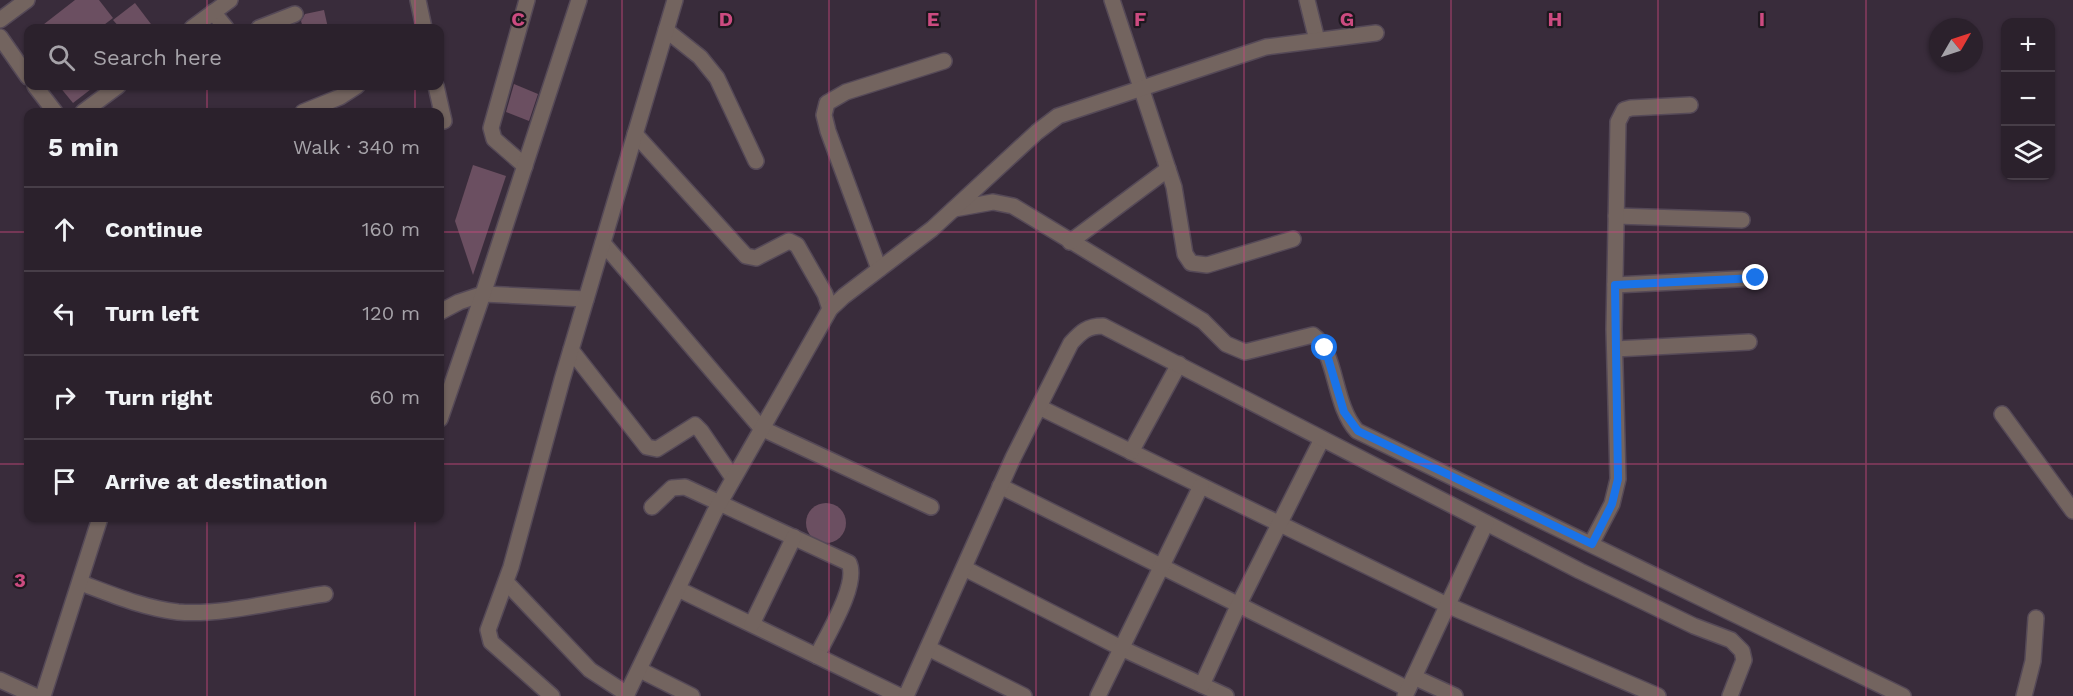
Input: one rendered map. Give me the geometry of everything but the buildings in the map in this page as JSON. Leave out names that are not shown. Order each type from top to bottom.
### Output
[{"type":"street","points":[[0,20],[27,0]]},
{"type":"street","points":[[197,24],[230,0]]},
{"type":"street","points":[[418,0],[423,24]]},
{"type":"street","points":[[525,166],[494,139],[491,128],[527,0]]},
{"type":"street","points":[[444,406],[579,0]]},
{"type":"street","points":[[552,696],[491,642],[488,630],[506,582],[571,350],[675,0]]},
{"type":"street","points":[[1112,0],[1174,187],[1185,254],[1191,263],[1207,265],[1293,239]]},
{"type":"street","points":[[1307,0],[1317,40]]},
{"type":"street","points":[[213,12],[223,24]]},
{"type":"street","points":[[269,24],[295,14]]},
{"type":"street","points":[[666,30],[700,57],[717,78],[756,161]]},
{"type":"street","points":[[506,582],[590,670],[627,695],[719,504],[830,309],[954,209],[1037,132],[1058,116],[1266,47],[1376,33]]},
{"type":"street","points":[[0,37],[24,71]]},
{"type":"street","points":[[879,269],[828,131],[824,115],[827,103],[846,92],[944,61]]},
{"type":"street","points":[[38,90],[52,108]]},
{"type":"street","points":[[101,107],[115,90]]},
{"type":"street","points":[[313,108],[351,90]]},
{"type":"street","points":[[437,90],[441,108]]},
{"type":"street","points":[[1592,544],[1612,504],[1618,479],[1615,285],[1620,115],[1624,110],[1631,108],[1690,105]]},
{"type":"street","points":[[635,134],[746,256],[756,258],[784,243],[794,242],[825,294],[830,309]]},
{"type":"street","points":[[1070,242],[1168,169]]},
{"type":"street","points":[[954,209],[1002,202],[1013,206],[1203,321],[1234,350],[1245,352],[1313,335],[1325,348],[1344,412],[1358,431],[1903,696]]},
{"type":"street","points":[[1616,216],[1742,220]]},
{"type":"street","points":[[603,243],[761,428],[931,507]]},
{"type":"street","points":[[1615,285],[1756,278]]},
{"type":"street","points":[[444,310],[483,294],[586,299]]},
{"type":"street","points":[[906,696],[1000,486],[1071,343],[1081,332],[1092,326],[1103,326],[1694,627],[1731,640],[1742,651],[1744,660],[1730,696]]},
{"type":"street","points":[[1615,349],[1749,342]]},
{"type":"street","points":[[571,350],[647,447],[657,449],[695,425],[702,431],[733,478]]},
{"type":"street","points":[[1131,452],[1179,364]]},
{"type":"street","points":[[1039,407],[1624,689],[1658,696]]},
{"type":"street","points":[[2002,414],[2072,509]]},
{"type":"street","points":[[1202,685],[1238,606],[1322,439]]},
{"type":"street","points":[[1000,486],[1161,568],[1409,688],[1455,696]]},
{"type":"street","points":[[1098,696],[1201,486]]},
{"type":"street","points":[[652,507],[672,488],[685,487],[844,559],[852,570],[851,584],[817,656]]},
{"type":"street","points":[[43,696],[81,584],[99,522]]},
{"type":"street","points":[[1409,688],[1486,523]]},
{"type":"street","points":[[752,624],[794,537]]},
{"type":"street","points":[[963,568],[1121,648],[1226,696]]},
{"type":"street","points":[[81,584],[142,605],[182,612],[208,611],[325,594]]},
{"type":"street","points":[[678,589],[900,696]]},
{"type":"street","points":[[2024,696],[2033,661],[2036,618]]},
{"type":"street","points":[[928,648],[1024,696]]},
{"type":"street","points":[[640,670],[692,696]]},
{"type":"street","points":[[0,680],[26,694]]},
{"type":"route","points":[[1325,348],[1344,412],[1348,421],[1358,431],[1592,544],[1612,504],[1618,479],[1615,285],[1756,278]]}]
